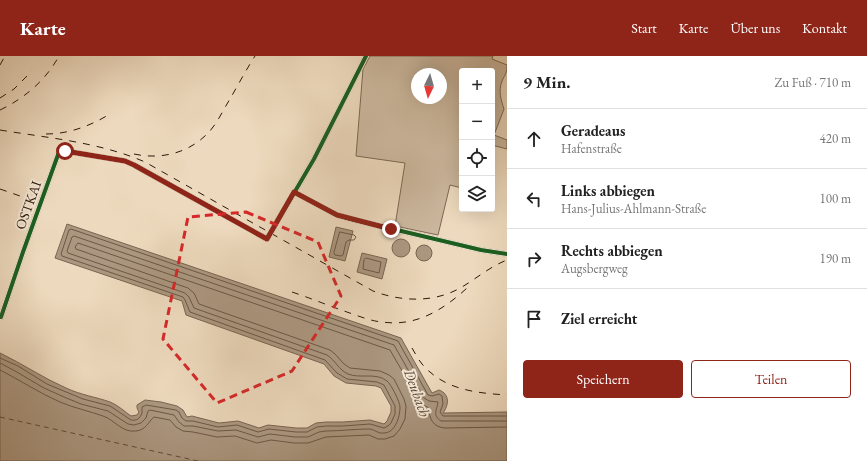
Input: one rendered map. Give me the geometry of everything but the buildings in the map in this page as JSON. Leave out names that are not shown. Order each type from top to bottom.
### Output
[{"type":"street","points":[[366,56],[317,152],[294,192],[337,215],[482,250],[507,254]]},
{"type":"street","name":"OSTKAI","points":[[2,317],[23,252],[59,152],[65,151],[125,161],[267,239],[294,192]]},
{"type":"highlighted area","points":[[246,212],[318,242],[341,296],[292,371],[217,403],[163,339],[188,217]]},
{"type":"shaded area","points":[[370,56],[493,56],[492,59],[507,65],[500,88],[504,109],[495,132],[495,68],[459,68],[459,187],[450,185],[438,235],[395,226],[405,163],[356,156],[363,69]]},
{"type":"shaded area","points":[[495,135],[507,140],[507,149],[495,146]]},
{"type":"water","name":"Deubach","points":[[67,224],[401,338],[432,393],[439,390],[447,397],[446,407],[443,413],[507,412],[507,461],[0,461],[0,353],[66,388],[113,403],[131,416],[137,415],[139,412],[137,405],[145,400],[177,406],[183,410],[187,417],[192,416],[219,423],[238,421],[259,428],[268,425],[307,428],[316,423],[370,420],[384,424],[391,412],[391,406],[381,388],[376,386],[346,383],[334,376],[324,364],[186,315],[182,301],[55,258]]},
{"type":"water","points":[[336,227],[353,231],[345,261],[329,257]]},
{"type":"water","points":[[401,239],[407,242],[410,248],[407,254],[401,257],[395,254],[392,248],[395,242]]},
{"type":"water","points":[[421,245],[427,245],[432,250],[430,259],[427,261],[421,261],[416,256],[416,250]]},
{"type":"water","points":[[362,253],[387,259],[382,279],[357,272]]},
{"type":"ferry route","points":[[0,417],[198,461]]},
{"type":"railway","points":[[0,65],[5,56]]},
{"type":"railway","points":[[0,110],[18,100],[34,88],[48,73],[59,56]]},
{"type":"railway","points":[[134,154],[154,156],[174,153],[192,146],[200,140],[208,133],[217,121],[255,56]]},
{"type":"railway","points":[[0,98],[14,89],[32,71]]},
{"type":"railway","points":[[46,134],[71,131],[95,122],[110,114]]},
{"type":"railway","points":[[0,130],[92,145],[128,155],[145,162],[373,291],[384,295],[407,299],[441,296],[462,287],[507,260]]},
{"type":"railway","points":[[0,189],[40,203]]},
{"type":"railway","points":[[292,292],[368,319],[394,323],[418,319],[439,310],[467,288]]},
{"type":"railway","points":[[412,348],[421,362],[431,373],[450,385],[472,391],[507,395]]},
{"type":"cycle path","points":[[0,317],[59,152],[65,151],[125,161],[267,239],[314,159],[366,56]]},
{"type":"cycle path","points":[[294,192],[337,215],[481,250],[507,254]]},
{"type":"route","points":[[65,151],[125,161],[267,239],[294,192],[337,215],[391,229]]}]
